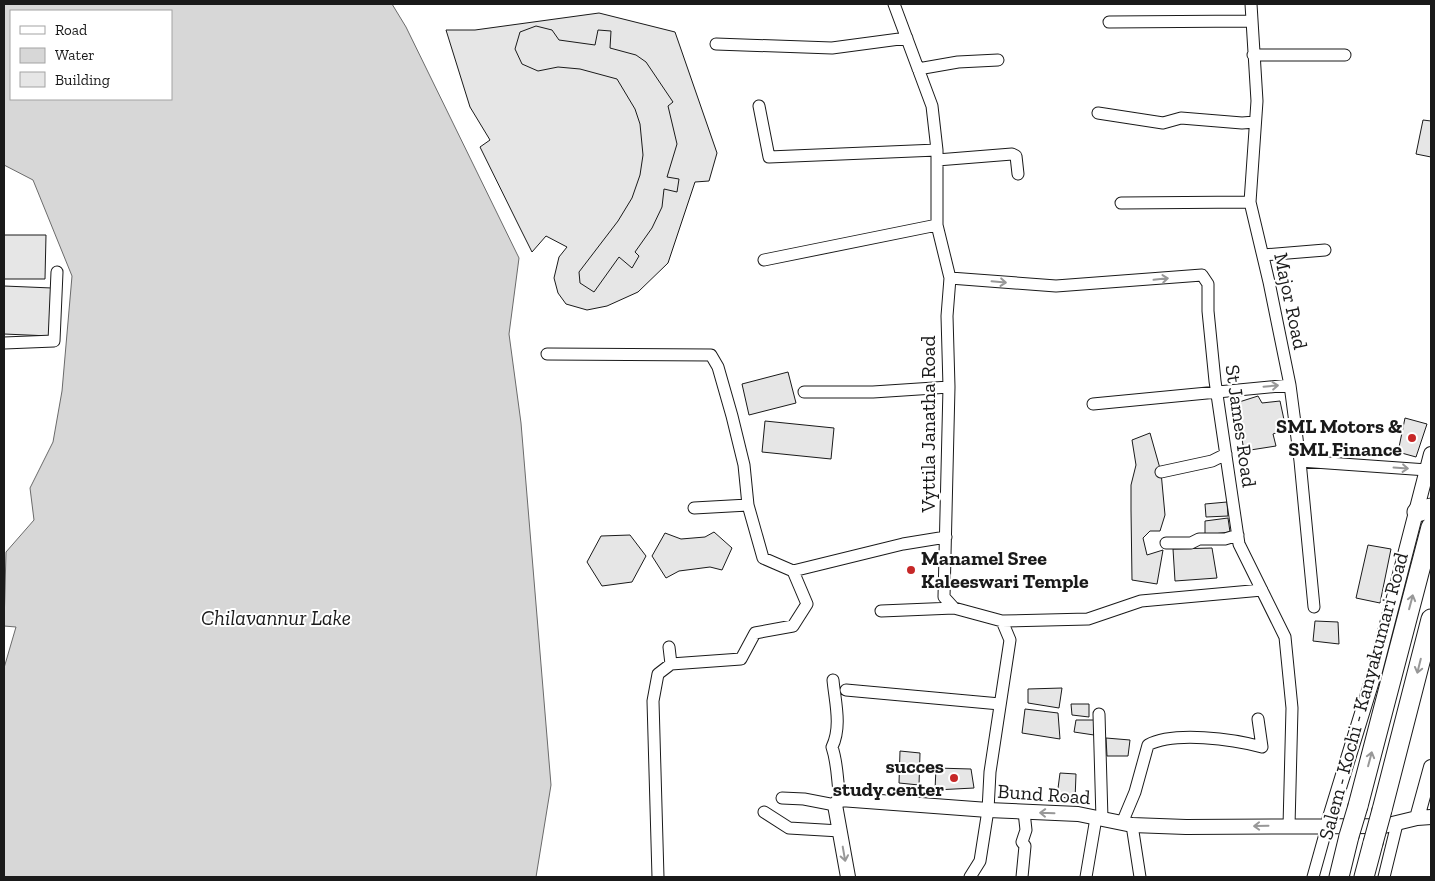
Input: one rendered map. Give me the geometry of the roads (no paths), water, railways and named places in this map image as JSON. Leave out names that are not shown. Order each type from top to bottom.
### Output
[{"type":"highway","name":"Salem - Kochi - Kanyakumari Road","points":[[1339,877],[1431,527]]},
{"type":"highway","points":[[1364,877],[1431,619]]},
{"type":"street","name":"Vyttila Janatha Road","points":[[894,4],[932,106],[937,155],[937,225],[950,278],[947,316],[949,387],[944,598],[954,608]]},
{"type":"street","name":"Major Road","points":[[1251,4],[1257,101],[1250,202],[1290,385],[1300,461],[1314,607]]},
{"type":"street","points":[[1109,22],[1251,21]]},
{"type":"street","points":[[716,44],[832,48],[907,38]]},
{"type":"street","points":[[1253,55],[1345,55]]},
{"type":"street","points":[[918,69],[958,62],[998,60]]},
{"type":"street","points":[[759,106],[769,156],[1012,154],[1016,156],[1018,174]]},
{"type":"street","points":[[1098,113],[1163,123],[1181,118],[1242,123],[1255,122]]},
{"type":"street","points":[[1121,203],[1250,202]]},
{"type":"street","points":[[764,260],[937,225]]},
{"type":"street","points":[[1263,255],[1325,250]]},
{"type":"street","points":[[4,343],[54,340],[57,272]]},
{"type":"street","name":"St James Road","points":[[950,278],[1056,286],[1202,275],[1208,284],[1208,311],[1217,390],[1239,544],[1285,637],[1292,708],[1289,826]]},
{"type":"street","points":[[547,354],[711,355],[718,367],[744,465],[748,505],[763,558],[793,572],[903,544],[946,537]]},
{"type":"street","points":[[1093,404],[1217,390],[1290,385]]},
{"type":"street","points":[[804,392],[873,392],[949,387]]},
{"type":"street","points":[[1161,472],[1212,461],[1226,454]]},
{"type":"street","points":[[1313,877],[1424,510],[1427,470],[1431,454]]},
{"type":"street","points":[[1300,461],[1427,470]]},
{"type":"street","points":[[694,508],[748,505]]},
{"type":"street","points":[[1166,543],[1191,543],[1199,539],[1225,539],[1238,535]]},
{"type":"street","points":[[658,877],[654,701],[658,674],[671,664],[741,659],[755,633],[793,626],[807,604],[793,572]]},
{"type":"street","points":[[881,611],[954,608],[1002,621],[1088,620],[1141,601],[1262,590]]},
{"type":"street","points":[[970,877],[980,861],[988,810],[990,772],[1010,640],[1002,621]]},
{"type":"street","points":[[669,647],[671,664]]},
{"type":"street","points":[[833,680],[838,710],[836,738],[832,747],[838,764],[836,780],[837,802],[848,877]]},
{"type":"street","points":[[846,690],[1000,704]]},
{"type":"street","points":[[1086,877],[1099,818],[1099,714]]},
{"type":"street","points":[[1140,877],[1127,824],[1148,745],[1157,740],[1195,738],[1262,747],[1258,719]]},
{"type":"street","points":[[1417,818],[1431,767]]},
{"type":"street","points":[[782,798],[837,802]]},
{"type":"street","name":"Bund Road","points":[[837,802],[1078,814],[1127,824],[1186,828],[1327,827],[1397,824],[1417,818],[1431,817]]},
{"type":"street","points":[[764,812],[789,828],[840,831]]},
{"type":"street","points":[[1022,877],[1025,846],[1022,842],[1026,830],[1024,812]]},
{"type":"street","points":[[1384,877],[1397,824]]},
{"type":"water","name":"Chilavannur Lake","points":[[4,4],[392,4],[406,27],[519,258],[509,334],[521,423],[551,785],[536,877],[4,877],[4,668],[16,627],[4,626],[6,552],[34,520],[30,488],[53,442],[62,391],[72,276],[33,180],[4,165]]},
{"type":"place","name":"SML Motors & SML Finance","points":[[1412,438]]},
{"type":"place","name":"Manamel Sree Kaleeswari Temple","points":[[911,570]]},
{"type":"place","name":"succes study center","points":[[954,778]]}]
